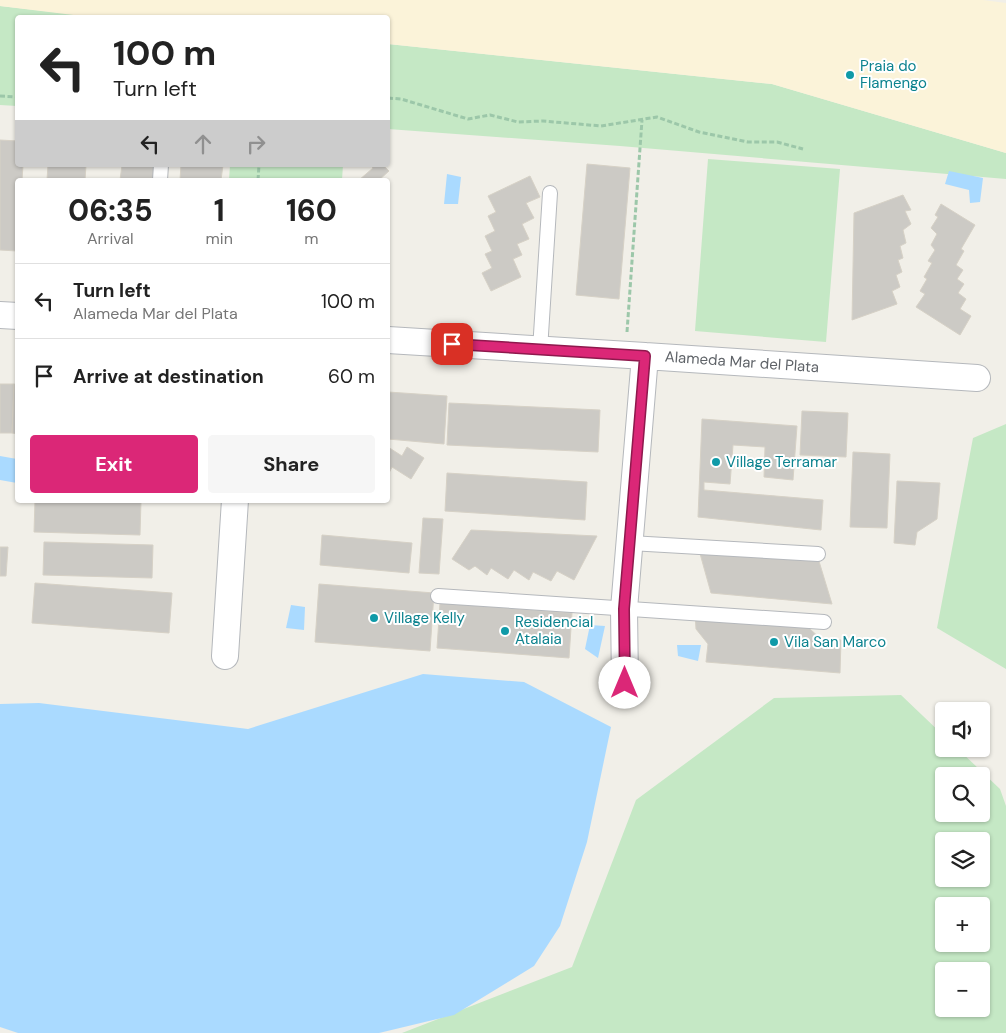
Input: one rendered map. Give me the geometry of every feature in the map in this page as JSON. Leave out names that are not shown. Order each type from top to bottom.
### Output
[{"type":"street","points":[[0,315],[15,316]]},
{"type":"street","name":"Alameda Mar del Plata","points":[[390,340],[977,378]]},
{"type":"street","points":[[625,683],[624,609],[630,543],[635,355]]},
{"type":"street","points":[[225,656],[235,503]]},
{"type":"lane","points":[[540,350],[550,193]]},
{"type":"lane","points":[[630,543],[818,554]]},
{"type":"lane","points":[[438,596],[824,622]]},
{"type":"path","points":[[0,96],[15,97]]},
{"type":"path","points":[[390,98],[401,99],[468,119],[490,116],[518,122],[542,121],[601,126],[657,117],[699,132],[748,142],[777,142],[803,149]]},
{"type":"path","points":[[635,355],[642,120]]},
{"type":"green space","points":[[0,6],[80,15],[15,15],[15,106],[0,105]]},
{"type":"green space","points":[[390,44],[772,84],[1006,153],[1006,179],[620,146],[390,129]]},
{"type":"green space","points":[[708,159],[840,169],[826,342],[695,331]]},
{"type":"green space","points":[[230,167],[343,167],[342,178],[229,178]]},
{"type":"green space","points":[[1006,424],[1006,669],[937,628],[973,438]]},
{"type":"green space","points":[[901,695],[935,727],[935,757],[966,757],[977,767],[935,767],[935,822],[990,822],[990,779],[1000,789],[1006,806],[1006,1033],[402,1033],[572,967],[636,800],[774,698]]},
{"type":"sand","name":"Praia do Flamengo","points":[[0,0],[983,0],[1006,3],[1006,153],[772,84],[390,44],[390,15],[74,15],[0,6]]},
{"type":"water","points":[[949,171],[983,178],[980,202],[970,203],[969,190],[945,184]]},
{"type":"water","points":[[447,174],[461,177],[458,204],[444,204]]},
{"type":"water","points":[[0,456],[15,459],[15,483],[0,480]]},
{"type":"water","points":[[291,605],[305,607],[304,630],[286,628]]},
{"type":"water","points":[[590,625],[605,626],[598,658],[585,649]]},
{"type":"water","points":[[677,645],[701,645],[698,661],[678,656]]},
{"type":"water","points":[[423,674],[524,682],[611,727],[587,842],[560,926],[534,966],[454,1015],[379,1033],[18,1033],[0,1027],[0,704],[39,703],[248,729]]},
{"type":"building","points":[[0,140],[15,141],[15,167],[23,167],[22,178],[15,178],[15,251],[0,250]]},
{"type":"building","points":[[587,164],[630,168],[619,299],[576,295]]},
{"type":"building","points":[[48,167],[86,167],[85,178],[47,178]]},
{"type":"building","points":[[122,167],[155,167],[154,178],[120,178]]},
{"type":"building","points":[[181,167],[223,167],[221,178],[180,178]]},
{"type":"building","points":[[385,167],[389,171],[381,178],[361,178],[373,168]]},
{"type":"building","points":[[530,176],[540,197],[526,203],[534,218],[522,224],[529,239],[517,244],[522,255],[513,259],[521,277],[491,291],[482,273],[492,268],[485,254],[492,251],[485,236],[495,231],[488,216],[496,212],[488,196]]},
{"type":"building","points":[[903,195],[911,210],[905,211],[911,224],[903,230],[906,243],[900,246],[903,258],[898,260],[902,272],[896,275],[900,287],[892,291],[897,304],[852,320],[854,213]]},
{"type":"building","points":[[941,204],[975,225],[961,249],[964,251],[956,265],[963,270],[957,279],[964,284],[958,293],[966,299],[960,309],[971,316],[960,335],[916,307],[925,294],[920,291],[927,279],[924,277],[932,263],[928,261],[935,250],[931,245],[937,234],[931,228],[938,217],[935,215]]},
{"type":"building","points":[[0,384],[14,384],[12,433],[0,433]]},
{"type":"building","points":[[14,384],[15,434],[12,433]]},
{"type":"building","points":[[390,392],[447,396],[444,444],[390,439]]},
{"type":"building","points":[[449,403],[600,410],[598,452],[447,445]]},
{"type":"building","points":[[802,411],[848,413],[846,457],[800,455]]},
{"type":"building","name":"Village Terramar","points":[[702,419],[797,426],[793,480],[764,477],[765,447],[733,445],[730,484],[704,482],[704,490],[823,500],[821,530],[698,517]]},
{"type":"building","points":[[407,447],[424,458],[411,479],[392,467],[390,471],[390,448],[402,456]]},
{"type":"building","points":[[853,452],[890,454],[887,528],[850,527]]},
{"type":"building","points":[[447,473],[587,482],[585,520],[445,511]]},
{"type":"building","points":[[897,481],[940,483],[937,519],[917,532],[915,545],[894,543]]},
{"type":"building","points":[[35,503],[141,503],[140,535],[34,532]]},
{"type":"building","points":[[423,518],[443,519],[439,574],[419,573]]},
{"type":"building","points":[[471,530],[597,536],[574,580],[557,571],[551,581],[533,572],[529,580],[514,570],[508,579],[491,568],[487,575],[475,566],[469,570],[452,559]]},
{"type":"building","points":[[322,535],[412,543],[409,573],[320,565]]},
{"type":"building","points":[[44,542],[153,545],[152,578],[43,575]]},
{"type":"building","points":[[0,547],[8,547],[6,576],[0,576]]},
{"type":"building","points":[[699,550],[818,558],[832,604],[711,593]]},
{"type":"building","points":[[35,583],[172,593],[169,633],[32,623]]},
{"type":"building","name":"Village Kelly","points":[[319,584],[434,593],[430,651],[315,642]]},
{"type":"building","name":"Residencial Atalaia","points":[[440,603],[572,613],[569,658],[437,648]]},
{"type":"building","name":"Vila San Marco","points":[[695,614],[800,620],[821,639],[841,640],[840,673],[706,662],[708,644],[696,629]]},
{"type":"place","name":"Praia do Flamengo","points":[[850,75]]},
{"type":"place","name":"Village Terramar","points":[[716,462]]},
{"type":"place","name":"Village Kelly","points":[[374,618]]},
{"type":"place","name":"Residencial Atalaia","points":[[505,631]]},
{"type":"place","name":"Vila San Marco","points":[[774,642]]},
{"type":"route","points":[[452,344],[645,356],[624,609],[625,683]]}]
